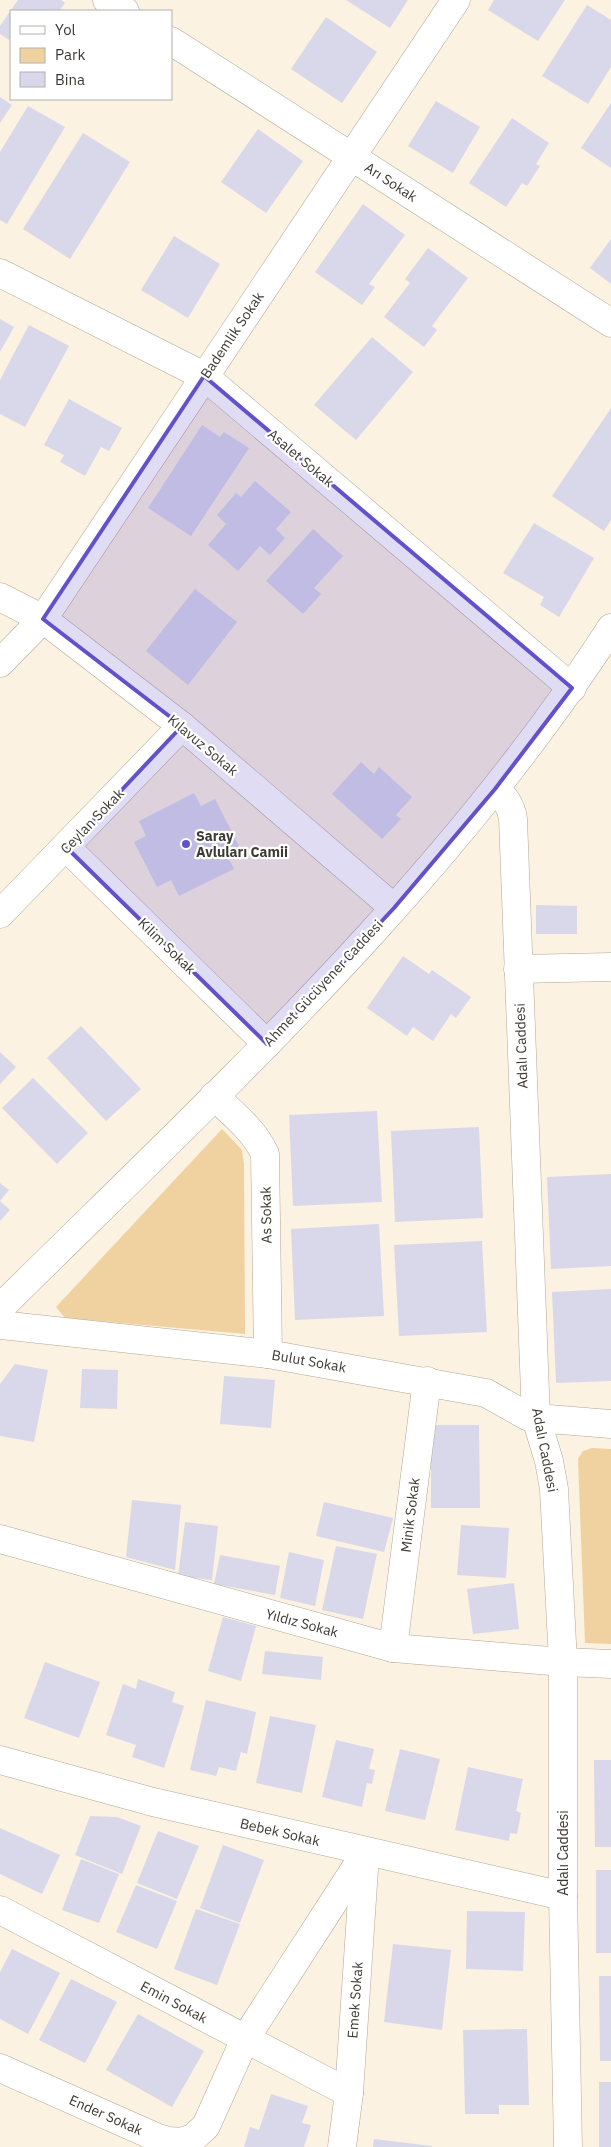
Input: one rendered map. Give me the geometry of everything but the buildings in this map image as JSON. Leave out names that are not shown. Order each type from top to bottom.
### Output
[{"type":"street","points":[[107,0],[123,10]]},
{"type":"street","name":"Bademlik Sokak","points":[[0,663],[43,619],[456,0]]},
{"type":"street","name":"Arı Sokak","points":[[172,42],[611,323]]},
{"type":"street","name":"Asalet Sokak","points":[[0,274],[204,376],[572,688]]},
{"type":"street","name":"Kılavuz Sokak","points":[[0,597],[43,619],[182,726],[394,908]]},
{"type":"street","name":"Ahmet Gücüyener Caddesi","points":[[0,1308],[267,1044],[394,908],[495,789],[572,688],[611,628]]},
{"type":"street","name":"Ceylan Sokak","points":[[0,914],[67,848],[182,726]]},
{"type":"street","name":"Adalı Caddesi","points":[[495,789],[506,799],[512,813],[536,1418],[549,1461],[554,1489],[563,1662],[563,1896],[568,2147]]},
{"type":"street","name":"Kilim Sokak","points":[[67,848],[267,1044]]},
{"type":"street","points":[[518,969],[611,967]]},
{"type":"street","name":"As Sokak","points":[[214,1096],[252,1132],[260,1142],[265,1154],[268,1354]]},
{"type":"street","name":"Bulut Sokak","points":[[0,1325],[268,1354],[486,1393],[527,1416],[536,1418],[611,1424]]},
{"type":"street","name":"Minik Sokak","points":[[393,1648],[427,1381]]},
{"type":"street","name":"Yıldız Sokak","points":[[0,1539],[393,1648],[563,1662],[611,1664]]},
{"type":"street","name":"Bebek Sokak","points":[[0,1760],[152,1802],[563,1896]]},
{"type":"street","name":"Ender Sokak","points":[[0,2068],[158,2138],[180,2142],[193,2138],[206,2126],[245,2039],[366,1852]]},
{"type":"street","name":"Emek Sokak","points":[[342,2147],[348,2094],[366,1852]]},
{"type":"street","name":"Emin Sokak","points":[[0,1910],[348,2094]]},
{"type":"highlighted area","points":[[204,376],[572,688],[495,789],[394,908],[267,1044],[67,848],[182,726],[43,619]]},
{"type":"green space","points":[[222,1129],[242,1150],[244,1164],[245,1334],[65,1318],[56,1307]]},
{"type":"green space","points":[[592,1448],[611,1449],[611,1644],[585,1643],[578,1459],[583,1451]]},
{"type":"place","name":"Saray Avluları Camii","points":[[186,844]]}]
